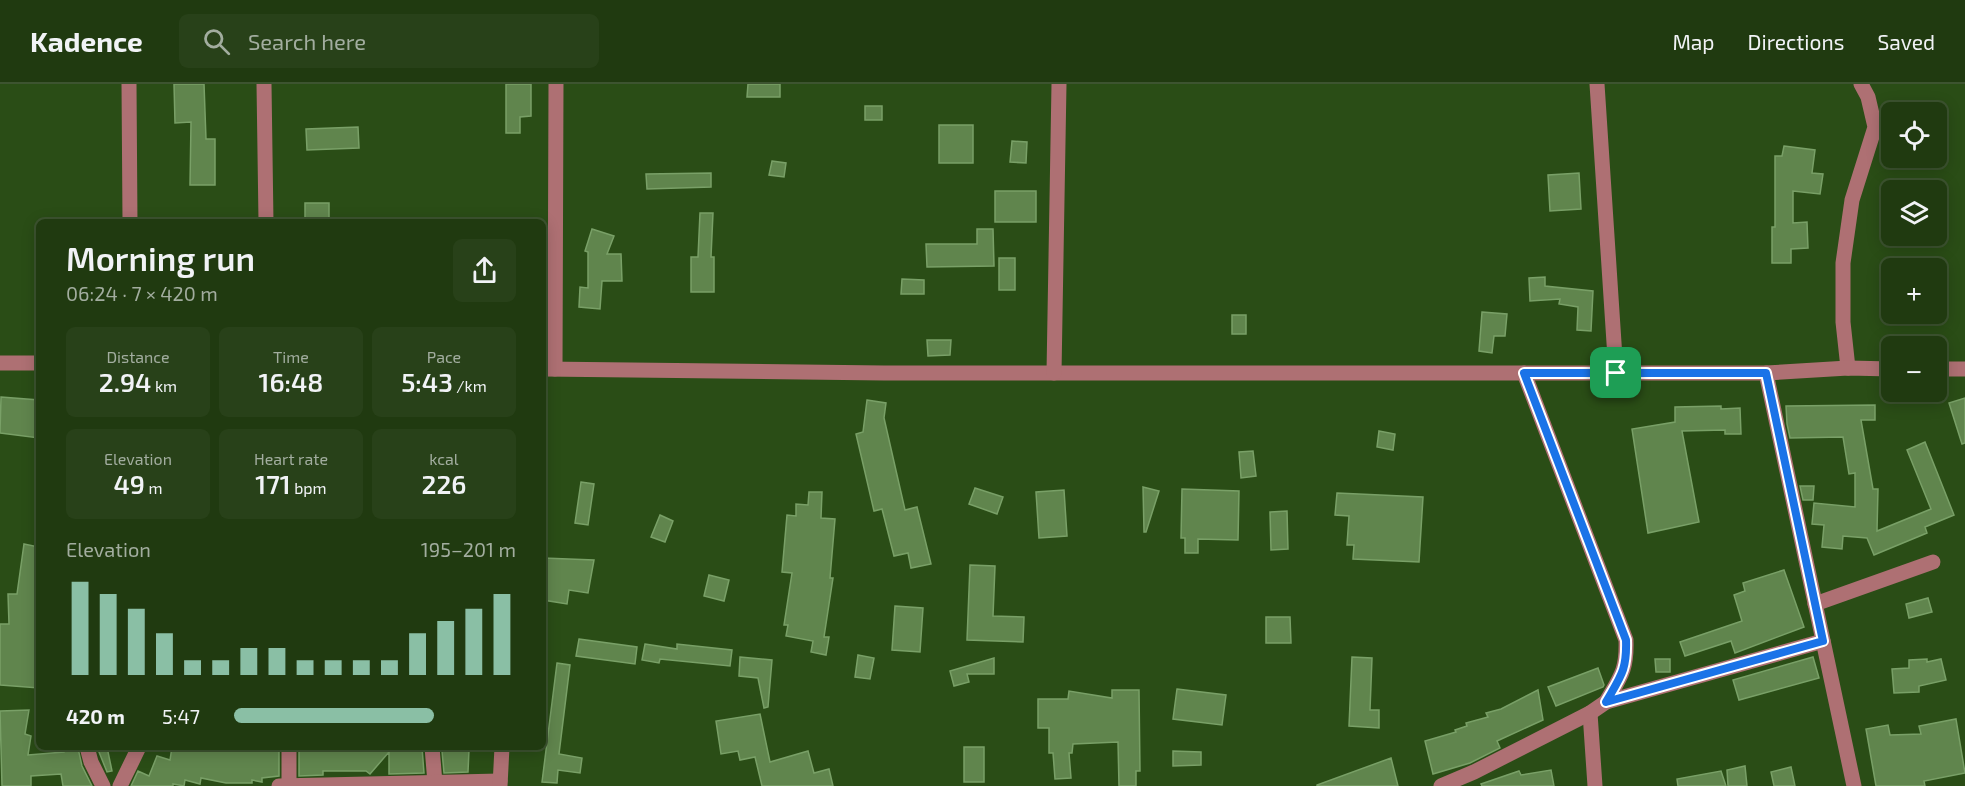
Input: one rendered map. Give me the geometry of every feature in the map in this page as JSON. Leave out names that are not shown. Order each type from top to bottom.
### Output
[{"type":"street","points":[[129,84],[130,219]]},
{"type":"street","points":[[264,84],[266,219]]},
{"type":"street","points":[[556,84],[549,369],[1054,373],[1766,373],[1848,368],[1881,369]]},
{"type":"street","points":[[1054,373],[1059,84]]},
{"type":"street","points":[[1597,84],[1616,373]]},
{"type":"street","points":[[1848,368],[1843,322],[1843,263],[1852,200],[1875,128],[1868,97],[1862,84]]},
{"type":"street","points":[[0,363],[36,363]]},
{"type":"street","points":[[1947,369],[1965,369]]},
{"type":"street","points":[[1524,373],[1626,640],[1627,660],[1623,673],[1606,702]]},
{"type":"street","points":[[1766,373],[1854,786]]},
{"type":"street","points":[[1815,603],[1933,562]]},
{"type":"street","points":[[1441,786],[1475,779],[1606,702],[1823,641]]},
{"type":"street","points":[[1623,673],[1631,695]]},
{"type":"street","points":[[1590,713],[1595,786]]},
{"type":"street","points":[[88,750],[103,786]]},
{"type":"street","points":[[120,786],[138,750]]},
{"type":"street","points":[[289,750],[289,786]]},
{"type":"street","points":[[432,750],[435,783]]},
{"type":"street","points":[[279,786],[500,783],[502,750]]},
{"type":"building","points":[[174,84],[204,84],[206,139],[215,139],[215,185],[190,185],[191,122],[175,123]]},
{"type":"building","points":[[506,84],[531,84],[531,116],[520,117],[520,133],[506,133]]},
{"type":"building","points":[[748,84],[780,84],[780,97],[747,97]]},
{"type":"building","points":[[865,106],[882,106],[882,120],[865,120]]},
{"type":"building","points":[[939,125],[973,125],[973,163],[939,163]]},
{"type":"building","points":[[358,127],[359,148],[307,150],[306,129]]},
{"type":"building","points":[[1012,141],[1027,142],[1026,163],[1010,162]]},
{"type":"building","points":[[1784,146],[1815,150],[1812,173],[1823,174],[1820,194],[1793,191],[1793,223],[1807,222],[1808,248],[1791,249],[1791,263],[1772,263],[1772,227],[1775,227],[1775,156],[1782,156]]},
{"type":"building","points":[[772,161],[786,163],[784,177],[769,175]]},
{"type":"building","points":[[711,173],[711,187],[647,189],[646,174]]},
{"type":"building","points":[[1579,173],[1581,209],[1550,211],[1548,175]]},
{"type":"building","points":[[995,191],[1036,191],[1036,222],[995,222]]},
{"type":"building","points":[[305,203],[329,203],[329,219],[305,219]]},
{"type":"building","points":[[700,213],[713,213],[711,257],[714,257],[714,292],[691,292],[691,257],[698,257]]},
{"type":"building","points":[[592,229],[614,236],[607,254],[621,254],[622,281],[602,281],[600,309],[579,307],[580,287],[588,288],[588,252],[585,251]]},
{"type":"building","points":[[977,229],[993,229],[994,266],[927,267],[926,244],[977,244]]},
{"type":"building","points":[[999,258],[1015,258],[1015,290],[999,290]]},
{"type":"building","points":[[1545,277],[1545,286],[1593,291],[1591,331],[1577,330],[1578,307],[1559,304],[1560,299],[1530,301],[1529,278]]},
{"type":"building","points":[[902,279],[924,280],[924,294],[901,294]]},
{"type":"building","points":[[1482,312],[1507,314],[1505,336],[1494,336],[1492,353],[1479,351]]},
{"type":"building","points":[[1232,315],[1246,315],[1246,334],[1232,334]]},
{"type":"building","points":[[927,340],[951,340],[950,355],[928,356]]},
{"type":"building","points":[[1,397],[36,400],[36,438],[0,433]]},
{"type":"building","points":[[1965,398],[1965,443],[1962,444],[1949,403]]},
{"type":"building","points":[[867,400],[886,403],[884,418],[905,510],[917,507],[931,564],[911,568],[908,553],[894,556],[882,509],[874,511],[856,434],[863,432]]},
{"type":"building","points":[[1875,405],[1875,420],[1861,420],[1873,489],[1878,489],[1877,531],[1931,509],[1907,450],[1925,442],[1954,515],[1925,527],[1927,533],[1874,555],[1867,538],[1843,536],[1842,549],[1822,547],[1824,525],[1812,524],[1814,503],[1855,507],[1855,473],[1849,474],[1843,437],[1790,438],[1786,406]]},
{"type":"building","points":[[1721,406],[1721,409],[1740,408],[1741,434],[1725,434],[1725,430],[1682,431],[1699,522],[1648,533],[1632,429],[1675,422],[1675,407]]},
{"type":"building","points":[[1379,431],[1395,434],[1393,450],[1377,447]]},
{"type":"building","points":[[1253,451],[1256,476],[1241,478],[1239,452]]},
{"type":"building","points":[[581,482],[594,484],[588,525],[575,523]]},
{"type":"building","points":[[1800,486],[1814,486],[1813,500],[1803,500]]},
{"type":"building","points":[[1143,487],[1159,491],[1146,532],[1144,532]]},
{"type":"building","points":[[975,488],[1003,497],[997,514],[969,504]]},
{"type":"building","points":[[1182,489],[1239,491],[1238,540],[1198,539],[1198,553],[1185,553],[1185,538],[1181,538]]},
{"type":"building","points":[[1064,490],[1067,536],[1039,538],[1036,492]]},
{"type":"building","points":[[809,492],[822,492],[821,518],[835,519],[830,578],[833,578],[824,637],[829,637],[826,655],[811,652],[813,641],[786,636],[788,625],[784,625],[792,573],[782,572],[787,515],[796,516],[796,504],[808,505]]},
{"type":"building","points":[[1337,493],[1423,497],[1419,562],[1353,559],[1354,545],[1347,545],[1349,516],[1335,515]]},
{"type":"building","points":[[1287,511],[1288,549],[1271,550],[1270,512]]},
{"type":"building","points":[[660,515],[673,521],[665,542],[651,537]]},
{"type":"building","points":[[24,544],[36,546],[36,688],[0,685],[0,624],[9,624],[8,594],[17,594]]},
{"type":"building","points":[[546,558],[594,560],[588,593],[569,590],[567,604],[546,600]]},
{"type":"building","points":[[970,565],[995,566],[993,616],[1024,617],[1023,642],[967,640]]},
{"type":"building","points":[[1784,570],[1804,627],[1735,653],[1731,641],[1685,656],[1680,642],[1742,621],[1734,595],[1745,591],[1743,583]]},
{"type":"building","points":[[709,575],[729,580],[724,601],[704,596]]},
{"type":"building","points":[[1928,598],[1932,612],[1909,618],[1906,604]]},
{"type":"building","points":[[895,606],[923,608],[920,652],[892,650]]},
{"type":"building","points":[[1266,617],[1290,617],[1291,643],[1266,643]]},
{"type":"building","points":[[579,639],[637,647],[635,664],[576,656]]},
{"type":"building","points":[[645,644],[677,649],[677,644],[732,650],[730,666],[660,659],[659,663],[642,660]]},
{"type":"building","points":[[858,655],[874,658],[870,679],[855,677]]},
{"type":"building","points":[[740,657],[772,660],[768,707],[764,708],[758,678],[739,676]]},
{"type":"building","points":[[1352,657],[1372,658],[1370,710],[1379,710],[1379,728],[1349,726]]},
{"type":"building","points":[[1813,657],[1819,678],[1739,700],[1733,680]]},
{"type":"building","points":[[994,658],[994,674],[967,674],[969,682],[954,686],[950,671]]},
{"type":"building","points":[[1655,659],[1670,659],[1670,672],[1656,672]]},
{"type":"building","points":[[1927,659],[1927,662],[1941,659],[1946,680],[1919,686],[1919,692],[1894,693],[1892,669],[1909,668],[1909,660]]},
{"type":"building","points":[[557,663],[570,665],[559,754],[582,758],[580,773],[558,770],[557,783],[542,782]]},
{"type":"building","points":[[1598,668],[1603,687],[1556,706],[1548,687]]},
{"type":"building","points":[[1177,689],[1226,695],[1222,725],[1173,719]]},
{"type":"building","points":[[1112,690],[1139,690],[1140,771],[1136,771],[1136,786],[1119,786],[1118,742],[1073,744],[1072,753],[1069,753],[1071,778],[1055,779],[1053,753],[1049,753],[1049,728],[1038,728],[1038,699],[1068,699],[1069,691],[1112,698]]},
{"type":"building","points":[[1538,690],[1543,720],[1497,741],[1500,748],[1470,763],[1433,774],[1425,741],[1456,732],[1455,730],[1467,726],[1466,723],[1488,717],[1486,713],[1501,709]]},
{"type":"building","points":[[29,710],[25,734],[31,736],[28,755],[78,750],[82,766],[92,786],[63,786],[61,774],[31,776],[31,786],[2,786],[0,711]]},
{"type":"building","points":[[760,714],[770,762],[808,751],[814,773],[829,769],[833,786],[762,786],[755,757],[740,760],[738,751],[721,754],[716,721]]},
{"type":"building","points":[[1956,719],[1965,773],[1924,781],[1925,786],[1876,786],[1866,729],[1888,725],[1890,735],[1921,734],[1919,726]]},
{"type":"building","points":[[964,747],[984,747],[984,782],[964,782]]},
{"type":"building","points":[[98,750],[108,750],[112,771],[107,772]]},
{"type":"building","points":[[172,750],[279,750],[279,776],[262,778],[262,782],[252,780],[252,783],[226,783],[201,778],[200,784],[185,780],[184,786],[173,784],[173,786],[131,786],[138,771],[149,776],[157,756],[170,760]]},
{"type":"building","points":[[299,750],[422,750],[424,773],[389,774],[389,752],[370,774],[366,771],[323,771],[323,775],[299,776]]},
{"type":"building","points":[[469,750],[468,772],[444,773],[442,751]]},
{"type":"building","points":[[1173,751],[1201,752],[1201,765],[1173,766]]},
{"type":"building","points":[[1391,758],[1398,786],[1317,786],[1317,785]]},
{"type":"building","points":[[1745,766],[1747,786],[1728,786],[1727,770]]},
{"type":"building","points":[[1791,767],[1795,786],[1774,786],[1771,772]]},
{"type":"building","points":[[1551,770],[1554,786],[1482,786],[1481,784],[1519,771],[1521,775]]},
{"type":"building","points":[[1721,771],[1726,786],[1678,786],[1677,779]]},
{"type":"route","points":[[1524,373],[1616,373],[1766,373],[1823,641],[1606,702],[1623,673],[1627,660],[1626,640],[1524,373]]}]
